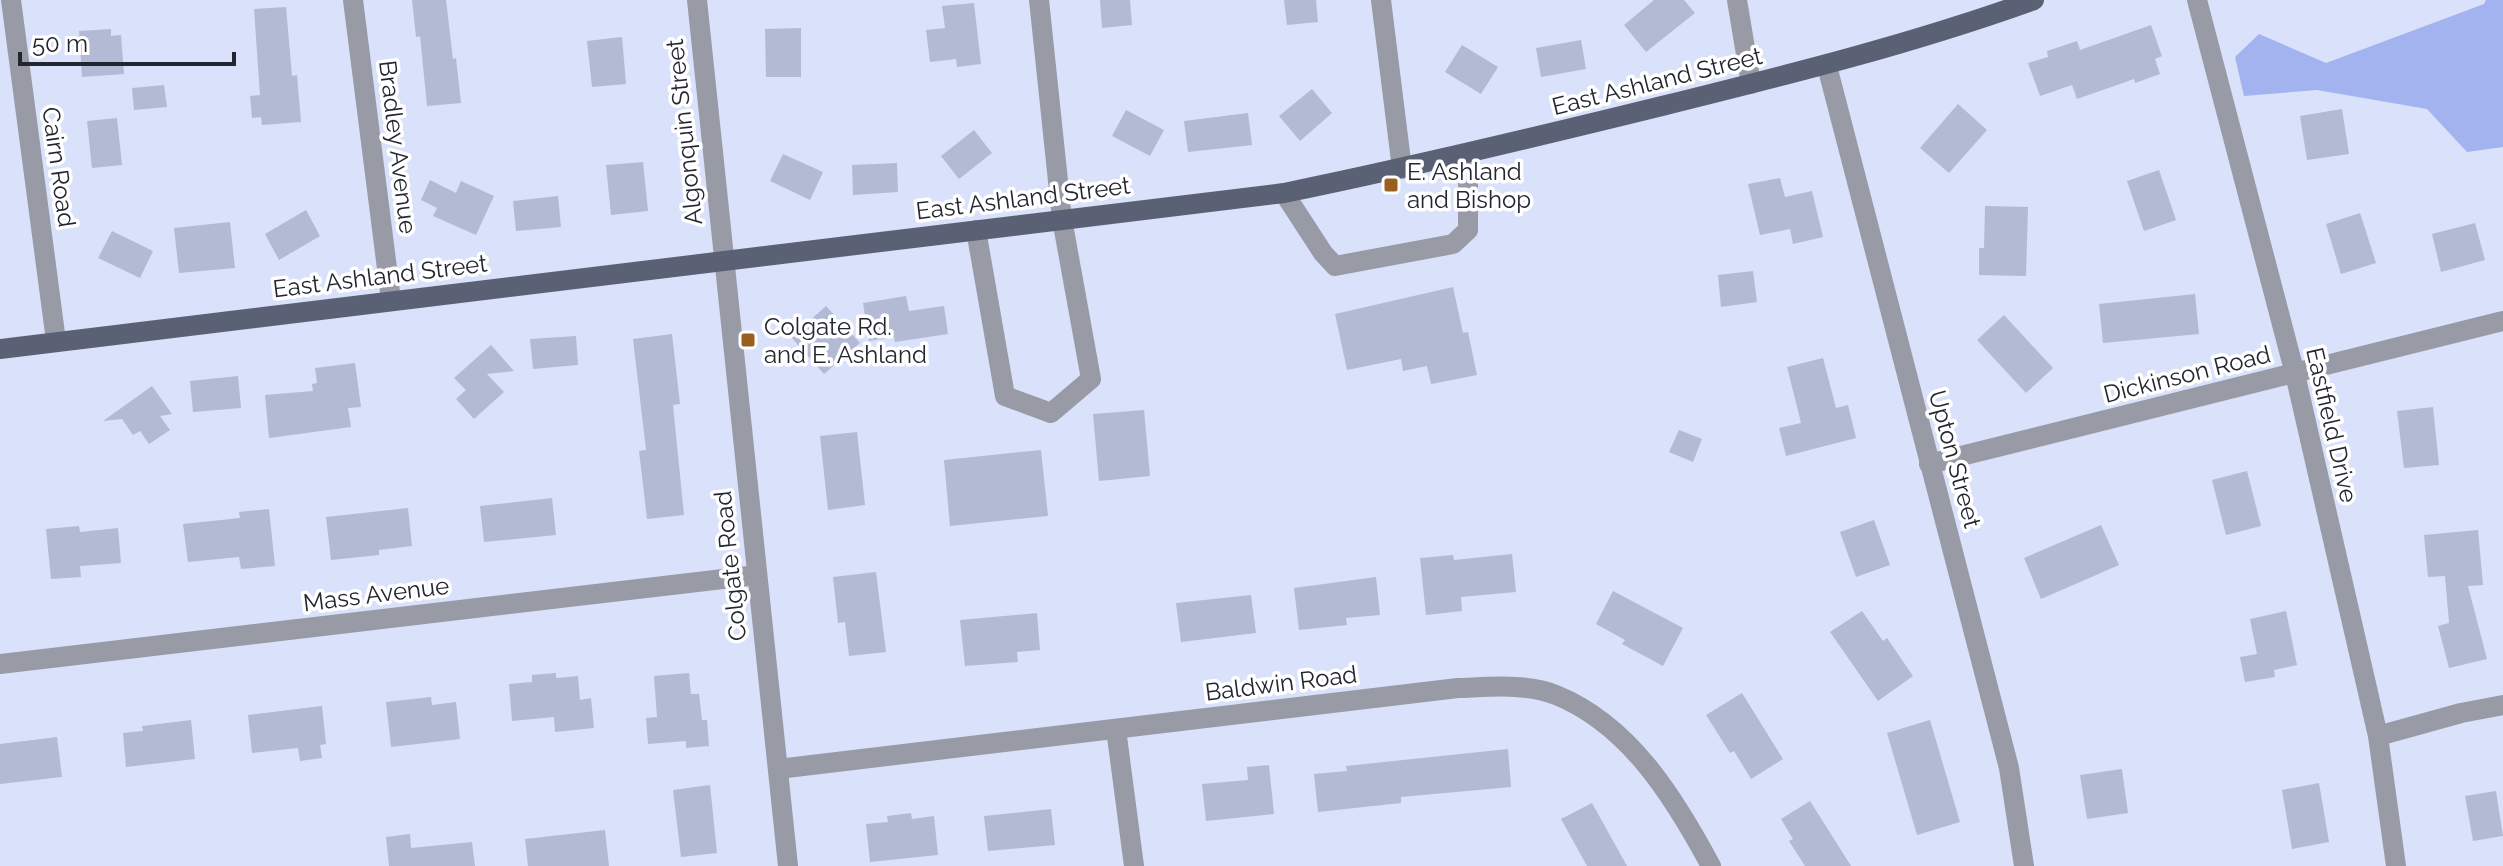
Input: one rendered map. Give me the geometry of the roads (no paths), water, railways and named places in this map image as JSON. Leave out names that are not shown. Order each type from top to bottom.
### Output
[{"type":"main road","name":"East Ashland Street","points":[[0,349],[1284,193],[1402,169],[1827,66],[2034,0]]},
{"type":"street","name":"Cairn Road","points":[[11,0],[56,341]]},
{"type":"street","name":"Bradley Avenue","points":[[353,0],[391,300]]},
{"type":"street","name":"Algonquin Street","points":[[697,0],[723,260]]},
{"type":"street","points":[[976,230],[1005,396],[1051,413],[1091,379],[1062,219],[1039,0]]},
{"type":"street","points":[[1381,0],[1402,169]]},
{"type":"street","points":[[1737,0],[1751,84]]},
{"type":"street","name":"Eastfield Drive","points":[[2197,0],[2295,374],[2378,736],[2396,866]]},
{"type":"street","name":"Upton Street","points":[[1827,66],[2009,768],[2024,866]]},
{"type":"street","points":[[1284,193],[1335,266],[1453,244],[1468,230],[1468,153]]},
{"type":"street","name":"Colgate Road","points":[[723,260],[788,866]]},
{"type":"street","name":"Dickinson Road","points":[[1929,464],[2503,321]]},
{"type":"street","name":"Mass Avenue","points":[[0,664],[757,575]]},
{"type":"street","name":"Baldwin Road","points":[[778,769],[1458,688],[1524,688],[1555,695],[1614,730],[1645,763],[1691,829],[1711,866]]},
{"type":"street","points":[[2378,736],[2503,705]]},
{"type":"street","points":[[1116,729],[1134,866]]},
{"type":"place","name":"E. Ashland and Bishop","points":[[1391,185]]},
{"type":"place","name":"Colgate Rd. and E. Ashland","points":[[748,340]]}]
